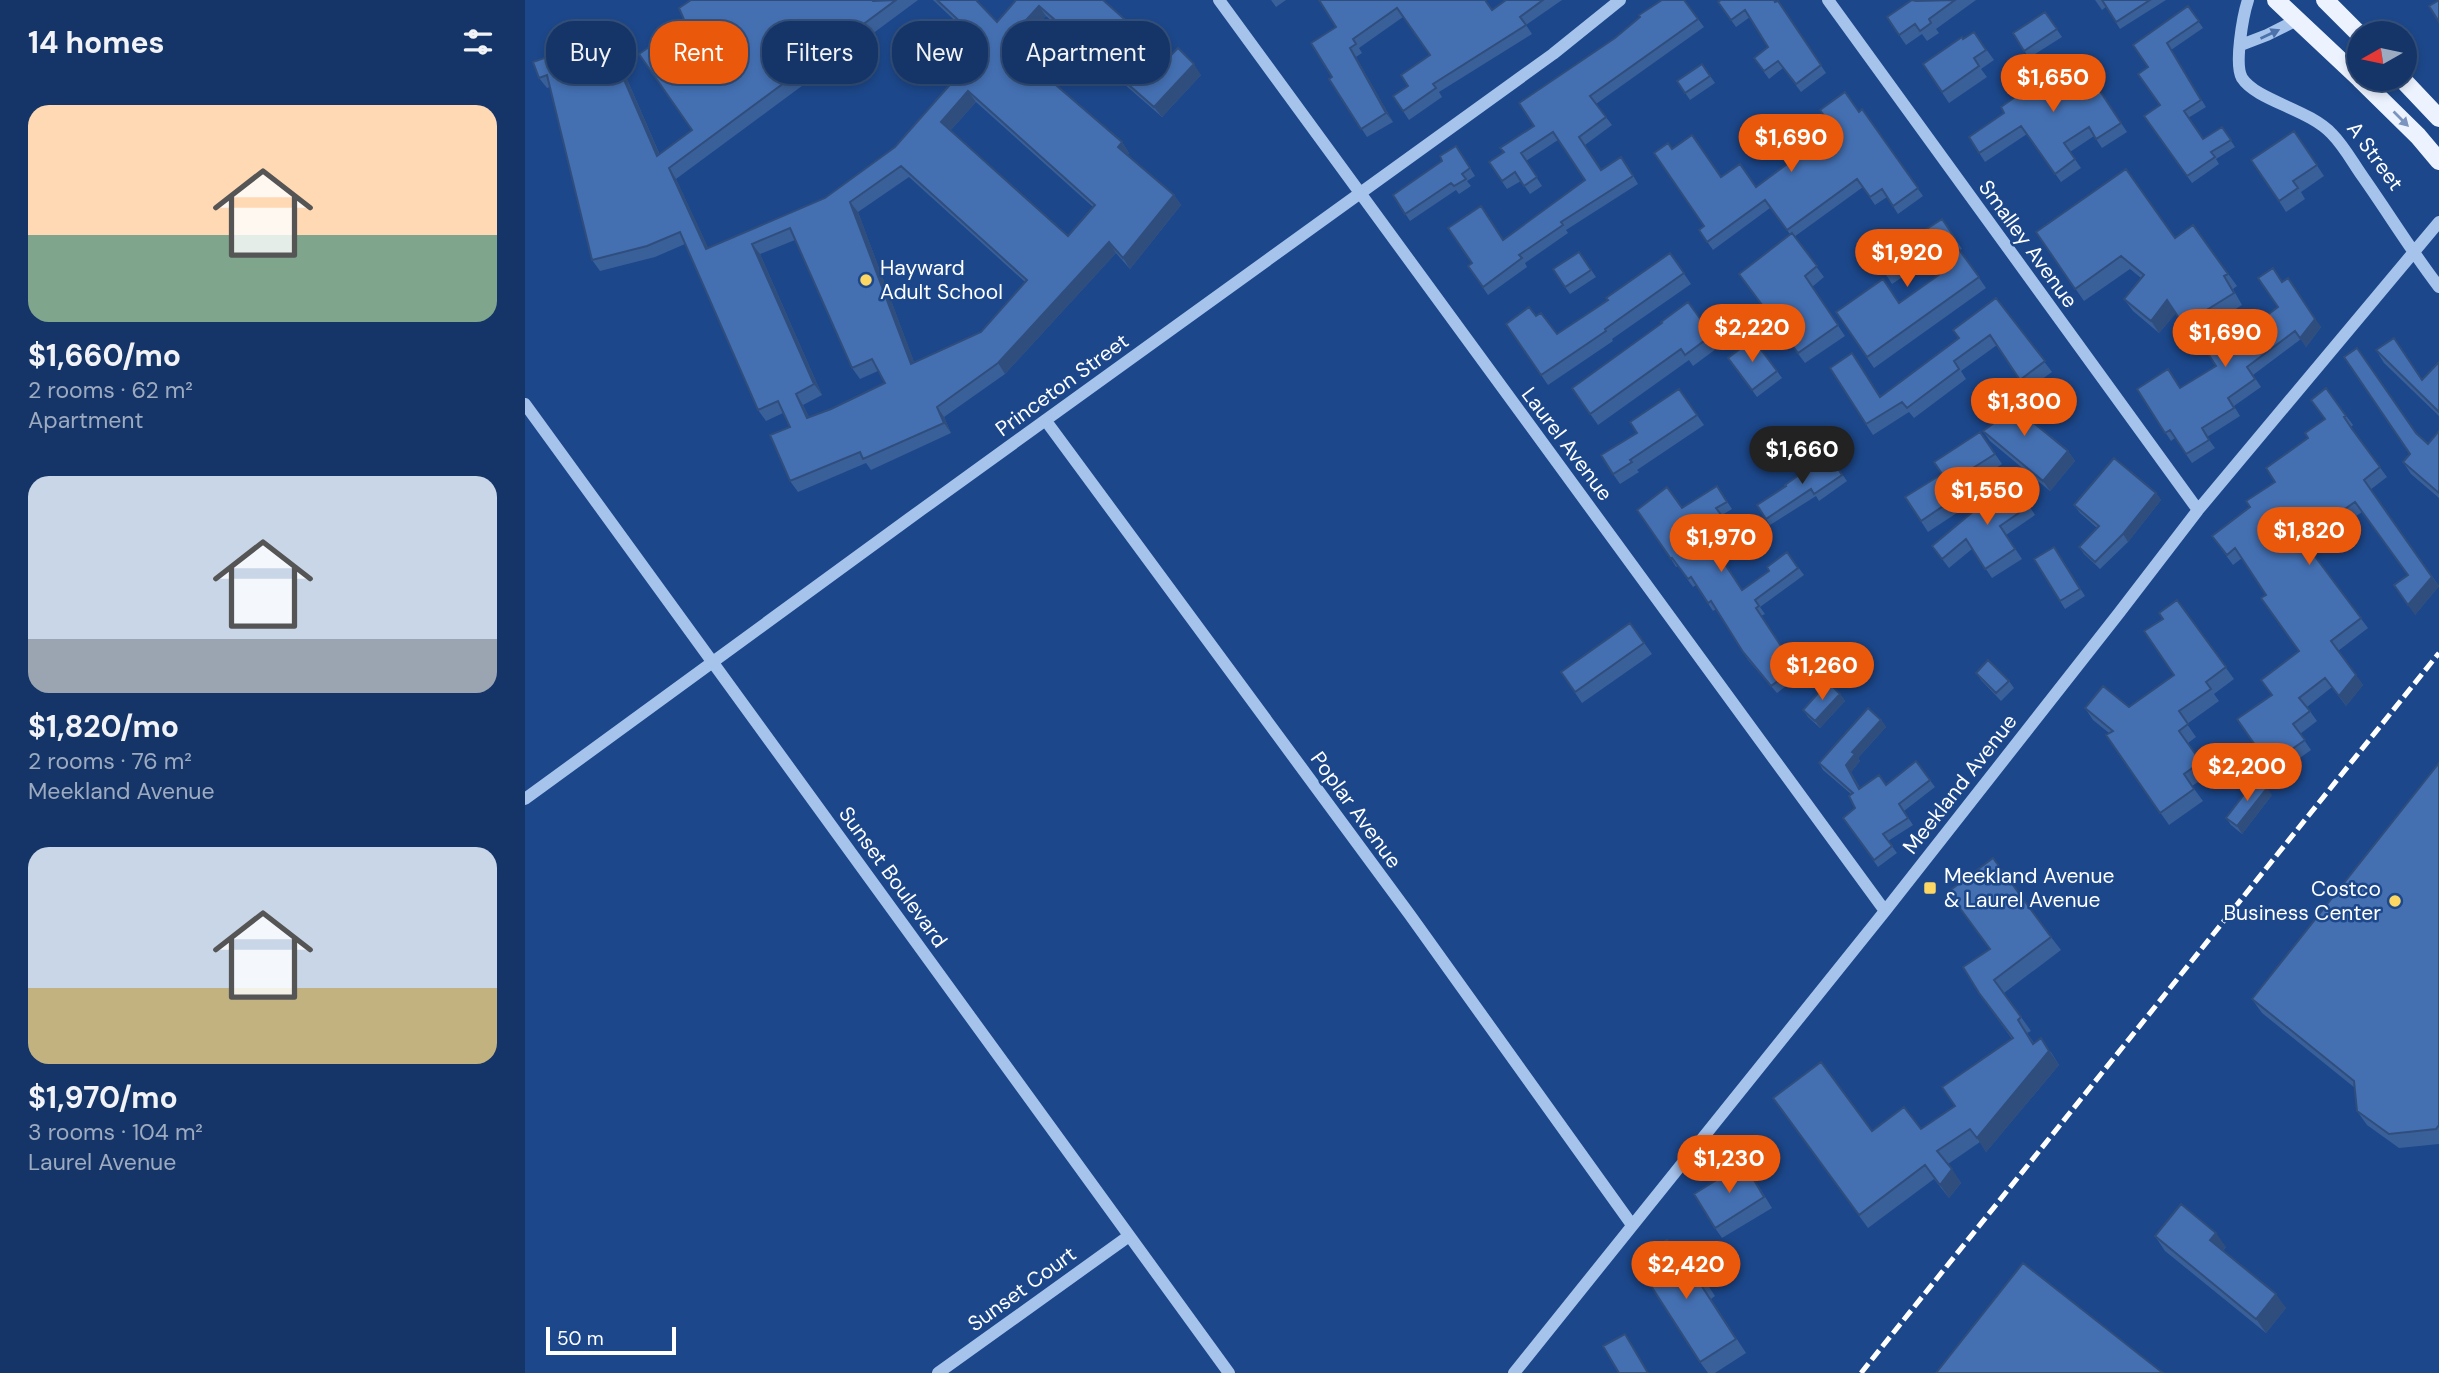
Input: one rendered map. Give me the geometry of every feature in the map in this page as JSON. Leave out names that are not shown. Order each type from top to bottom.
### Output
[{"type":"main road","name":"A Street","points":[[2276,0],[2347,66]]},
{"type":"main road","points":[[2325,0],[2347,23]]},
{"type":"main road","name":"A Street","points":[[2372,91],[2439,161]]},
{"type":"main road","points":[[2413,91],[2439,118]]},
{"type":"street","name":"Laurel Avenue","points":[[1219,0],[1885,911]]},
{"type":"street","name":"Princeton Street","points":[[525,799],[1553,54],[1620,0]]},
{"type":"street","name":"Smalley Avenue","points":[[1828,0],[2198,510]]},
{"type":"street","name":"A Street","points":[[2248,0],[2237,57],[2243,79],[2260,93],[2309,115],[2333,135],[2439,287]]},
{"type":"street","points":[[2241,45],[2297,20]]},
{"type":"street","name":"Meekland Avenue","points":[[1514,1373],[1885,911],[2198,510],[2439,222]]},
{"type":"street","name":"Sunset Boulevard","points":[[525,404],[1229,1373]]},
{"type":"street","name":"Poplar Avenue","points":[[1046,421],[1410,915],[1632,1225]]},
{"type":"street","name":"Sunset Court","points":[[938,1373],[1129,1236]]},
{"type":"building","points":[[691,0],[896,0],[868,21],[762,21],[762,84],[782,84],[669,168],[706,249],[825,198],[895,147],[951,84],[988,84],[988,21],[959,21],[937,0],[976,0],[997,22],[1016,0],[1103,0],[1127,21],[1056,21],[1039,6],[1025,21],[1002,21],[1002,84],[1055,84],[1122,142],[1118,147],[1174,195],[1123,258],[1109,242],[998,363],[937,407],[944,423],[863,459],[860,452],[790,481],[770,435],[790,427],[778,401],[758,410],[680,232],[647,246],[592,260],[549,84],[626,84],[657,156],[692,130],[660,84],[748,84],[748,21],[685,21],[679,8]],"holes":[[[968,91],[1095,205],[1068,236],[941,122]],[[901,166],[1027,280],[981,332],[911,364],[850,202]],[[790,228],[852,368],[872,359],[885,383],[807,418],[796,394],[814,384],[752,244]]]},
{"type":"building","points":[[1319,0],[1485,0],[1492,10],[1506,0],[1543,0],[1520,17],[1526,25],[1433,84],[1436,88],[1403,111],[1393,96],[1408,86],[1401,75],[1430,55],[1397,8],[1353,39],[1356,44],[1350,48],[1386,113],[1361,129],[1329,79],[1332,77],[1311,43],[1336,27]]},
{"type":"building","points":[[1662,0],[1684,0],[1698,19],[1590,96],[1606,117],[1579,137],[1601,170],[1621,157],[1633,176],[1561,222],[1563,225],[1519,255],[1522,258],[1483,287],[1468,266],[1472,263],[1448,228],[1481,206],[1503,240],[1585,180],[1553,132],[1521,153],[1537,177],[1524,186],[1515,172],[1502,181],[1489,162],[1504,152],[1500,148],[1534,126],[1519,103],[1615,38],[1640,17],[1639,15]]},
{"type":"building","points":[[1912,0],[1955,0],[1929,19],[1931,23],[1920,31],[1915,24],[1899,35],[1887,17]]},
{"type":"building","points":[[2102,0],[2150,0],[2116,22]]},
{"type":"building","points":[[2439,0],[2439,22],[2429,6]]},
{"type":"building","points":[[1778,1],[1821,65],[1796,84],[1778,61],[1764,71],[1754,58],[1768,47],[1745,10],[1731,20],[1718,2]]},
{"type":"building","points":[[2188,6],[2199,21],[2167,43],[2201,100],[2184,111],[2203,139],[2222,127],[2231,140],[2211,152],[2215,157],[2187,176],[2144,116],[2160,105],[2138,74],[2148,67],[2133,45]]},
{"type":"building","points":[[2045,12],[2057,29],[2024,51],[2013,33]]},
{"type":"building","points":[[1974,32],[1986,50],[1974,58],[1979,66],[1942,92],[1923,64],[1962,37],[1963,39]]},
{"type":"building","points":[[650,46],[650,70],[639,54]]},
{"type":"building","points":[[1178,48],[1194,64],[1154,107],[1128,84],[1170,84],[1170,56]]},
{"type":"building","points":[[2073,56],[2121,123],[2096,139],[2089,127],[2064,143],[2075,159],[2055,174],[2021,126],[1979,153],[1969,137],[2004,113],[2001,107]]},
{"type":"building","points":[[546,57],[546,75],[539,78],[533,62]]},
{"type":"building","points":[[1702,64],[1710,76],[1685,93],[1677,81]]},
{"type":"building","points":[[1845,92],[1859,112],[1862,109],[1918,188],[1893,206],[1882,189],[1870,197],[1857,179],[1787,230],[1765,200],[1707,242],[1699,230],[1704,226],[1654,153],[1668,143],[1672,149],[1692,135],[1721,177],[1740,164],[1756,187],[1834,129],[1820,110]]},
{"type":"building","points":[[2294,131],[2317,165],[2293,181],[2298,188],[2279,201],[2251,160]]},
{"type":"building","points":[[1456,146],[1470,168],[1462,174],[1466,179],[1454,186],[1451,183],[1405,214],[1393,195],[1442,161],[1440,156]]},
{"type":"building","points":[[2126,169],[2175,238],[2193,225],[2228,274],[2224,276],[2234,293],[2197,316],[2208,333],[2195,342],[2167,300],[2151,321],[2124,299],[2144,275],[2121,256],[2075,289],[2036,232]]},
{"type":"building","points":[[1942,219],[1955,238],[1952,240],[1979,277],[1867,357],[1836,312],[1883,279],[1899,303],[1940,274],[1923,248],[1885,273],[1873,255],[1904,235],[1908,241]]},
{"type":"building","points":[[1792,233],[1817,266],[1805,276],[1838,325],[1798,353],[1739,274]]},
{"type":"building","points":[[1579,252],[1591,270],[1565,287],[1553,269]]},
{"type":"building","points":[[1670,253],[1684,273],[1541,375],[1506,324],[1529,307],[1536,316],[1541,313],[1557,334]]},
{"type":"building","points":[[2273,268],[2282,282],[2288,278],[2315,319],[2300,338],[2295,331],[2247,367],[2255,379],[2228,398],[2234,408],[2202,428],[2209,440],[2186,454],[2170,430],[2165,433],[2137,389],[2168,369],[2180,388],[2216,366],[2207,352],[2227,338],[2230,343],[2278,307],[2258,278]]},
{"type":"building","points":[[1996,298],[2045,361],[2020,380],[1990,335],[1954,361],[1959,369],[1907,408],[1902,402],[1866,424],[1830,368],[1852,353],[1880,397],[1959,338],[1953,330]]},
{"type":"building","points":[[1688,302],[1712,335],[1685,355],[1681,349],[1590,414],[1572,388]]},
{"type":"building","points":[[2394,338],[2422,380],[2439,362],[2439,412],[2376,350]]},
{"type":"building","points":[[1753,339],[1777,371],[1752,390],[1728,358]]},
{"type":"building","points":[[2357,348],[2416,433],[2428,444],[2439,431],[2439,493],[2403,462],[2410,454],[2344,357]]},
{"type":"building","points":[[2326,388],[2380,467],[2364,480],[2432,577],[2408,605],[2394,585],[2408,575],[2355,502],[2302,539],[2361,618],[2331,641],[2356,675],[2339,696],[2325,678],[2299,698],[2310,711],[2293,724],[2305,740],[2269,765],[2237,719],[2272,695],[2261,680],[2299,651],[2261,598],[2266,595],[2235,548],[2227,555],[2212,536],[2250,507],[2246,501],[2275,482],[2266,468],[2308,438],[2305,433],[2325,419],[2311,400]]},
{"type":"building","points":[[1679,389],[1697,415],[1613,474],[1601,455],[1637,433],[1630,422]]},
{"type":"building","points":[[2012,393],[2035,424],[2068,451],[2043,481],[1983,431],[1994,423],[1987,412]]},
{"type":"building","points":[[1980,432],[1995,454],[1965,473],[1973,486],[1921,521],[1905,497],[1942,474],[1934,462]]},
{"type":"building","points":[[1828,454],[1842,475],[1814,494],[1811,489],[1766,519],[1757,505]]},
{"type":"building","points":[[2114,458],[2156,493],[2123,534],[2095,562],[2079,547],[2099,526],[2074,505]]},
{"type":"building","points":[[2012,479],[2029,506],[2000,526],[2015,549],[1985,569],[1966,539],[1942,559],[1932,546]]},
{"type":"building","points":[[1717,486],[1727,502],[1716,508],[1740,540],[1719,555],[1742,590],[1769,571],[1767,567],[1787,552],[1798,568],[1755,600],[1759,606],[1756,608],[1783,649],[1786,646],[1800,664],[1771,686],[1743,652],[1711,601],[1708,603],[1691,577],[1688,579],[1671,559],[1637,510],[1667,487],[1682,508]]},
{"type":"building","points":[[2054,547],[2080,589],[2060,601],[2034,559]]},
{"type":"building","points":[[2177,600],[2226,667],[2206,682],[2211,689],[2179,711],[2188,724],[2179,731],[2201,762],[2184,774],[2194,789],[2160,813],[2106,735],[2113,731],[2085,708],[2103,686],[2129,707],[2174,675],[2144,631],[2163,619],[2159,613]]},
{"type":"building","points":[[1630,623],[1644,643],[1575,692],[1561,672]]},
{"type":"building","points":[[1988,660],[2009,681],[1996,693],[1976,673]]},
{"type":"building","points":[[1828,682],[1840,694],[1815,721],[1803,710]]},
{"type":"building","points":[[1868,708],[1881,720],[1852,752],[1855,754],[1846,765],[1859,789],[1879,775],[1886,785],[1916,761],[1930,780],[1899,804],[1908,818],[1883,834],[1892,846],[1874,860],[1843,818],[1855,808],[1849,796],[1853,793],[1819,763]]},
{"type":"building","name":"Costco Business Center","points":[[2439,763],[2439,1125],[2436,1129],[2389,1134],[2357,1111],[2354,1081],[2252,999]]},
{"type":"building","points":[[2256,779],[2267,788],[2237,826],[2226,818]]},
{"type":"building","points":[[1993,858],[2051,937],[1994,980],[2021,1017],[2018,1020],[2033,1044],[2041,1038],[2049,1051],[1977,1138],[1970,1129],[1937,1151],[1952,1169],[1940,1185],[1925,1165],[1859,1215],[1773,1098],[1821,1062],[1872,1131],[1904,1107],[1921,1129],[1955,1106],[1942,1087],[2013,1038],[1963,967],[1990,949],[1948,892]]},
{"type":"building","points":[[1744,1163],[1764,1197],[1715,1228],[1694,1194]]},
{"type":"building","points":[[2181,1204],[2216,1233],[2210,1240],[2276,1294],[2256,1319],[2155,1236]]},
{"type":"building","points":[[1667,1240],[1684,1267],[1692,1261],[1705,1282],[1701,1285],[1736,1339],[1700,1362],[1635,1261]]},
{"type":"building","points":[[2023,1263],[2163,1373],[1936,1373]]},
{"type":"building","points":[[1625,1334],[1648,1373],[1619,1373],[1603,1346]]},
{"type":"railway","points":[[1861,1373],[2439,653]]},
{"type":"place","name":"Hayward Adult School","points":[[866,280]]},
{"type":"place","name":"Meekland Avenue & Laurel Avenue","points":[[1930,888]]},
{"type":"place","name":"Costco Business Center","points":[[2395,901]]}]
